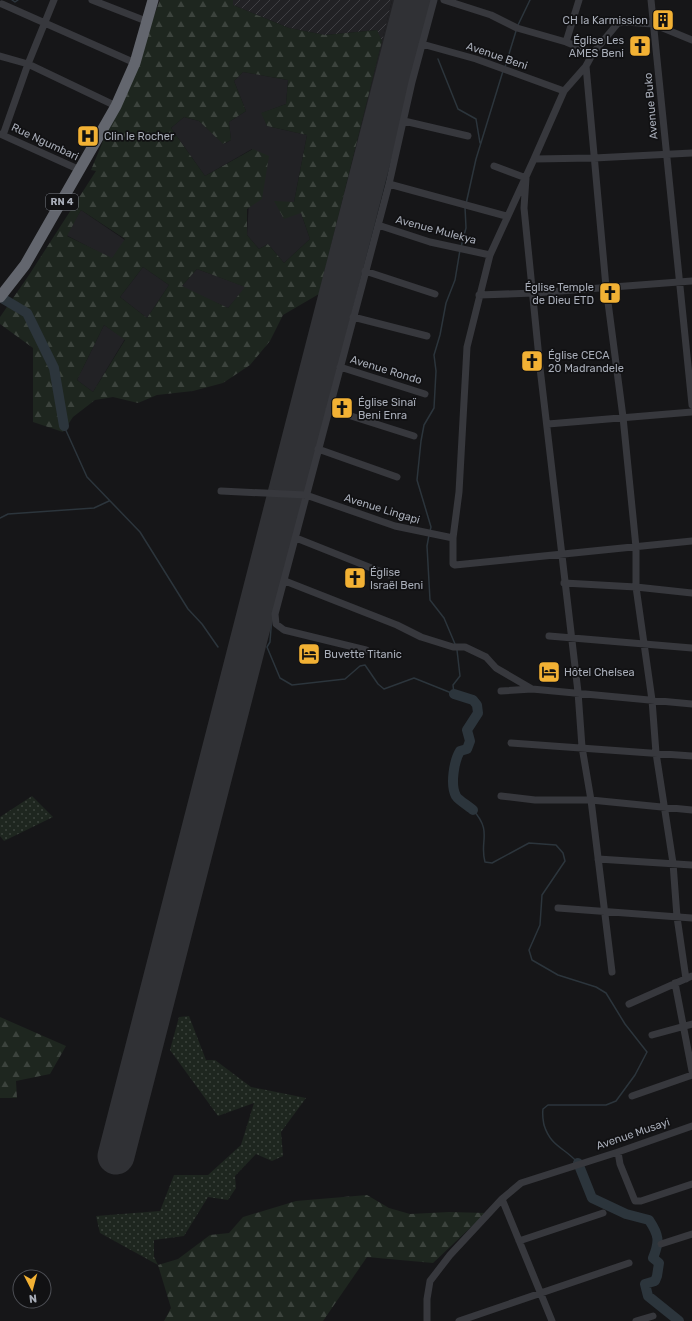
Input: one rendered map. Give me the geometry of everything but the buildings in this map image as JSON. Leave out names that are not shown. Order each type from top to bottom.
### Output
[{"type":"highway","name":"RN 4","points":[[1,296],[24,265],[116,106],[135,63],[153,0]]},
{"type":"street","points":[[2,134],[44,22],[54,0]]},
{"type":"street","points":[[92,0],[146,22]]},
{"type":"street","points":[[366,650],[280,627],[276,624],[274,614],[296,538],[318,449],[389,184],[422,44],[434,0]]},
{"type":"street","points":[[444,0],[491,15],[517,28],[566,42],[593,53]]},
{"type":"street","points":[[566,42],[578,0]]},
{"type":"street","name":"Avenue Buko","points":[[651,0],[678,282],[692,405]]},
{"type":"street","points":[[2,4],[135,63]]},
{"type":"street","points":[[690,37],[653,24],[618,23],[593,53],[586,66],[564,91],[526,178],[506,216],[490,255],[467,347],[459,492],[453,538],[453,564],[455,566],[561,556],[692,541]]},
{"type":"street","name":"Avenue Beni","points":[[422,44],[476,59],[564,91]]},
{"type":"street","points":[[0,56],[28,64],[116,106]]},
{"type":"street","points":[[586,66],[606,287],[623,417],[636,547],[636,587],[652,700],[656,753],[673,863],[677,917],[689,977],[628,1004]]},
{"type":"street","points":[[404,121],[468,136]]},
{"type":"street","name":"Rue Ngumbari","points":[[2,134],[80,170]]},
{"type":"street","points":[[534,159],[667,158],[692,152]]},
{"type":"street","points":[[494,166],[526,178]]},
{"type":"street","points":[[526,178],[524,208],[534,293],[540,368],[548,424],[564,583],[578,692],[582,747],[591,800],[612,972]]},
{"type":"street","points":[[389,184],[506,216]]},
{"type":"street","name":"Avenue Mulekya","points":[[378,225],[430,242],[490,255]]},
{"type":"street","points":[[365,271],[435,294]]},
{"type":"street","points":[[480,295],[534,293],[692,281]]},
{"type":"street","points":[[354,317],[427,336]]},
{"type":"street","name":"Avenue Rondo","points":[[340,367],[425,394]]},
{"type":"street","points":[[329,409],[414,436]]},
{"type":"street","points":[[548,424],[692,412]]},
{"type":"street","points":[[318,449],[397,477]]},
{"type":"street","name":"Avenue Lingapi","points":[[221,491],[306,495],[395,526],[453,538]]},
{"type":"street","points":[[296,538],[389,575]]},
{"type":"street","points":[[284,581],[397,625],[413,634],[453,647],[465,646],[486,657],[496,668],[532,689]]},
{"type":"street","points":[[564,583],[636,587],[692,593]]},
{"type":"street","points":[[549,636],[692,648]]},
{"type":"street","points":[[500,691],[532,689],[578,692],[692,704]]},
{"type":"street","points":[[511,743],[692,756]]},
{"type":"street","points":[[501,796],[535,800],[591,800],[692,810]]},
{"type":"street","points":[[598,859],[692,865]]},
{"type":"street","points":[[558,908],[692,918]]},
{"type":"street","points":[[675,983],[682,1028],[692,1071]]},
{"type":"street","points":[[652,1035],[682,1028],[692,1024]]},
{"type":"street","points":[[632,1096],[692,1075]]},
{"type":"street","name":"Avenue Musayi","points":[[427,1321],[427,1299],[430,1281],[450,1255],[502,1199],[521,1183],[618,1152],[692,1126]]},
{"type":"street","points":[[618,1152],[620,1164],[635,1201],[641,1201],[692,1184]]},
{"type":"street","points":[[502,1199],[552,1321]]},
{"type":"street","points":[[519,1241],[603,1213]]},
{"type":"street","points":[[661,1244],[692,1234]]},
{"type":"street","points":[[459,1321],[629,1263]]},
{"type":"street","points":[[636,1321],[652,1316]]},
{"type":"shaded area","points":[[233,0],[392,0],[382,41],[376,30],[325,35],[289,28],[233,5]]},
{"type":"shaded area","points":[[392,0],[427,0],[124,1167],[104,1160]]},
{"type":"shaded area","points":[[243,72],[288,80],[286,104],[262,113],[267,126],[307,135],[294,202],[275,202],[301,213],[310,239],[284,263],[268,244],[259,249],[247,235],[252,149],[205,176],[171,128],[184,117],[199,121],[224,144],[231,140],[229,122],[246,111],[234,81]]},
{"type":"shaded area","points":[[81,210],[125,240],[112,259],[66,235]]},
{"type":"shaded area","points":[[143,267],[169,285],[147,318],[120,297]]},
{"type":"shaded area","points":[[197,269],[246,287],[228,308],[181,287]]},
{"type":"shaded area","points":[[104,325],[125,339],[93,392],[77,380]]},
{"type":"green space","points":[[160,0],[233,0],[233,5],[289,28],[325,35],[377,30],[382,41],[319,294],[283,315],[270,341],[250,365],[223,383],[193,391],[157,395],[138,403],[113,397],[95,400],[73,417],[63,432],[33,422],[33,348],[0,324],[0,317],[96,171],[91,170]],"holes":[[[243,72],[288,80],[286,104],[261,113],[267,126],[307,135],[294,202],[274,201],[284,219],[301,213],[310,239],[284,263],[268,244],[259,249],[247,235],[247,209],[262,199],[269,156],[253,149],[205,176],[171,128],[184,117],[199,121],[223,144],[231,140],[229,122],[246,111],[234,81]],[[81,210],[125,239],[112,258],[67,236]],[[143,267],[169,285],[147,318],[120,297]],[[197,269],[245,287],[228,308],[182,286]],[[104,325],[125,340],[93,392],[77,380]]]},
{"type":"green space","points":[[32,796],[53,817],[4,841],[0,836],[0,817]]},
{"type":"green space","points":[[189,1016],[206,1060],[215,1060],[251,1087],[306,1098],[281,1132],[283,1156],[272,1161],[256,1154],[235,1176],[236,1188],[228,1200],[208,1197],[184,1236],[154,1240],[154,1257],[158,1265],[100,1233],[96,1216],[160,1211],[174,1175],[208,1175],[241,1145],[254,1103],[218,1116],[170,1050],[179,1017]]},
{"type":"green space","points":[[0,1017],[66,1046],[50,1074],[16,1081],[17,1098],[0,1098]]},
{"type":"green space","points":[[367,1195],[389,1208],[410,1214],[449,1212],[486,1213],[433,1263],[367,1257],[323,1321],[164,1321],[171,1308],[158,1265],[178,1259],[210,1235],[229,1233],[243,1217],[296,1201]]},
{"type":"waterway","points":[[12,0],[15,2],[18,0]]},
{"type":"waterway","points":[[518,25],[530,0]]},
{"type":"waterway","points":[[505,67],[516,31]]},
{"type":"waterway","points":[[438,59],[458,109],[476,119],[480,143]]},
{"type":"waterway","points":[[466,204],[476,159],[503,71]]},
{"type":"waterway","points":[[338,361],[396,138]]},
{"type":"waterway","points":[[461,247],[466,228],[465,207]]},
{"type":"waterway","points":[[430,531],[431,527],[417,480],[421,441],[424,425],[434,408],[436,371],[434,355],[440,335],[446,303],[455,280],[460,250]]},
{"type":"waterway","points":[[0,297],[27,313],[54,368],[64,426]]},
{"type":"waterway","points":[[64,426],[87,477],[140,532],[188,609],[202,624],[218,647]]},
{"type":"waterway","points":[[0,518],[8,514],[94,508],[109,501]]},
{"type":"waterway","points":[[429,535],[427,546],[430,600],[444,618],[455,644]]},
{"type":"waterway","points":[[272,615],[270,642],[267,647],[280,678],[292,685],[345,679],[360,666],[365,665],[378,684],[384,689],[414,678],[454,694],[453,685],[460,676],[457,650]]},
{"type":"waterway","points":[[454,694],[473,700],[477,705],[478,713],[467,730],[470,741],[467,749],[460,751],[458,755],[453,780],[456,796],[473,810]]},
{"type":"waterway","points":[[473,810],[479,818],[484,831],[483,848],[485,862],[492,863],[529,843],[556,845],[563,853],[565,861],[542,895],[540,925],[529,950],[532,960],[558,975],[596,987],[606,993],[625,1024],[647,1052],[635,1075],[616,1101],[606,1105],[548,1105],[543,1109],[544,1125],[550,1138],[578,1163]]},
{"type":"waterway","points":[[578,1163],[592,1198],[626,1214],[649,1220],[657,1234],[657,1247],[653,1258],[659,1263],[655,1281],[645,1284],[648,1296],[679,1321]]},
{"type":"runway","points":[[116,1156],[413,0]]},
{"type":"place","name":"CH la Karmission","points":[[663,20]]},
{"type":"place","name":"Église Les AMES Beni","points":[[640,46]]},
{"type":"place","name":"Clin le Rocher","points":[[88,136]]},
{"type":"place","name":"Église Temple de Dieu ETD","points":[[610,293]]},
{"type":"place","name":"Église CECA 20 Madrandele","points":[[532,361]]},
{"type":"place","name":"Église Sinaï Beni Enra","points":[[342,408]]},
{"type":"place","name":"Église Israël Beni","points":[[355,578]]},
{"type":"place","name":"Buvette Titanic","points":[[309,654]]},
{"type":"place","name":"Hôtel Chelsea","points":[[549,672]]}]
